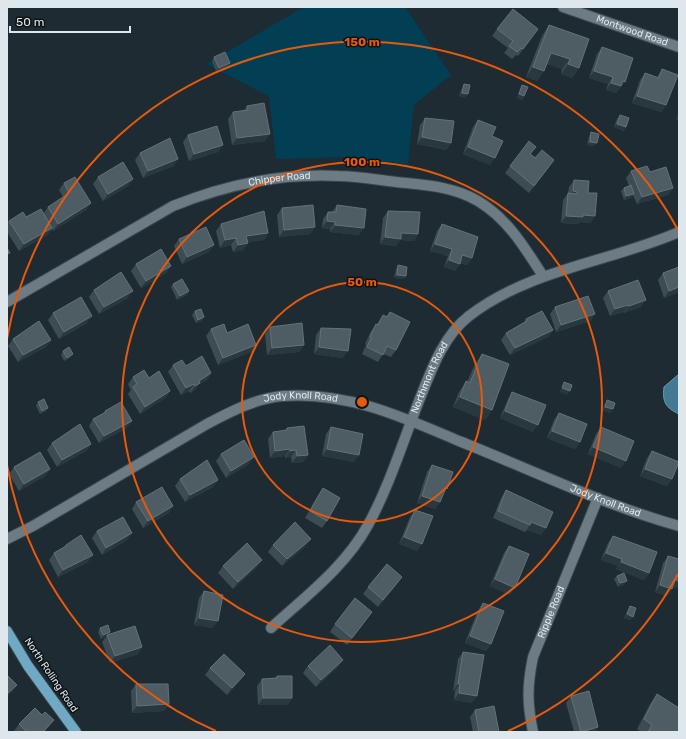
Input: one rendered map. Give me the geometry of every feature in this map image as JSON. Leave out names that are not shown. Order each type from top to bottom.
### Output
[{"type":"main road","name":"North Rolling Road","points":[[7,631],[28,666],[76,732]]},
{"type":"street","name":"Montwood Road","points":[[563,7],[679,46]]},
{"type":"street","name":"Chipper Road","points":[[7,302],[173,206],[202,195],[233,186],[299,176],[339,176],[432,185],[457,191],[478,201],[497,214],[515,233],[543,276]]},
{"type":"street","name":"Northmont Road","points":[[271,628],[334,572],[353,550],[369,524],[380,500],[434,363],[451,336],[467,317],[490,301],[543,276],[659,241],[679,232]]},
{"type":"street","name":"Jody Knoll Road","points":[[7,539],[33,526],[207,424],[257,402],[281,396],[334,397],[361,403],[411,421],[598,498],[679,526]]},
{"type":"street","name":"Ripple Road","points":[[533,732],[529,712],[528,684],[533,657],[598,498]]},
{"type":"shaded area","points":[[304,7],[405,7],[451,75],[414,105],[408,164],[344,157],[276,159],[269,96],[206,64]]},
{"type":"shaded area","points":[[679,374],[679,414],[668,407],[664,401],[664,387]]},
{"type":"building","points":[[513,9],[538,29],[523,49],[521,48],[517,52],[509,46],[513,41],[497,29]]},
{"type":"building","points":[[549,25],[589,39],[579,68],[568,64],[570,59],[551,53],[544,71],[533,67]]},
{"type":"building","points":[[602,47],[633,58],[625,82],[623,81],[621,86],[611,83],[613,77],[594,71]]},
{"type":"building","points":[[225,52],[230,63],[219,68],[214,57]]},
{"type":"building","points":[[662,69],[678,75],[666,105],[637,96],[645,73],[659,78]]},
{"type":"building","points":[[464,84],[470,85],[468,94],[462,93]]},
{"type":"building","points":[[522,85],[528,87],[524,96],[519,94]]},
{"type":"building","points":[[264,103],[270,134],[237,138],[233,112],[248,110],[247,106]]},
{"type":"building","points":[[620,115],[629,118],[626,127],[617,124]]},
{"type":"building","points":[[425,118],[454,121],[451,143],[422,137]]},
{"type":"building","points":[[478,120],[496,127],[492,136],[503,141],[495,158],[468,147]]},
{"type":"building","points":[[217,126],[223,145],[194,154],[188,135]]},
{"type":"building","points":[[591,132],[599,134],[597,143],[590,142]]},
{"type":"building","points":[[170,138],[178,159],[148,171],[140,153]]},
{"type":"building","points":[[529,141],[536,147],[530,154],[535,158],[542,150],[554,160],[534,186],[510,166]]},
{"type":"building","points":[[123,162],[133,179],[108,194],[98,177]]},
{"type":"building","points":[[647,166],[650,172],[666,167],[673,188],[642,197],[631,171]]},
{"type":"building","points":[[75,177],[91,203],[58,224],[48,207],[69,193],[64,183]]},
{"type":"building","points":[[574,180],[589,181],[588,193],[597,193],[595,216],[566,216],[568,193],[577,194],[577,192],[573,191]]},
{"type":"building","points":[[631,185],[634,194],[626,196],[624,188]]},
{"type":"building","points":[[313,205],[315,227],[284,230],[282,208]]},
{"type":"building","points":[[337,205],[366,209],[364,228],[335,225],[335,222],[327,221],[328,212],[336,212]]},
{"type":"building","points":[[41,209],[52,228],[24,244],[9,221],[23,212],[26,217]]},
{"type":"building","points":[[264,211],[268,233],[246,236],[248,243],[238,245],[236,238],[225,240],[221,224]]},
{"type":"building","points":[[388,211],[420,212],[418,234],[401,233],[401,239],[385,237]]},
{"type":"building","points":[[442,224],[478,237],[472,258],[462,255],[460,264],[449,260],[452,249],[435,244]]},
{"type":"building","points":[[206,227],[214,245],[187,257],[179,239]]},
{"type":"building","points":[[161,249],[171,266],[146,281],[136,264]]},
{"type":"building","points":[[398,265],[407,267],[406,276],[397,275]]},
{"type":"building","points":[[679,267],[679,287],[669,291],[663,273]]},
{"type":"building","points":[[121,272],[133,291],[104,307],[94,290]]},
{"type":"building","points":[[182,279],[189,291],[180,296],[173,284]]},
{"type":"building","points":[[638,280],[646,300],[615,309],[608,291]]},
{"type":"building","points":[[588,296],[595,314],[561,325],[555,307]]},
{"type":"building","points":[[81,297],[92,316],[64,332],[53,313]]},
{"type":"building","points":[[201,309],[204,317],[198,320],[195,311]]},
{"type":"building","points":[[542,311],[553,330],[515,348],[506,333],[527,321],[526,319]]},
{"type":"building","points":[[390,312],[410,322],[396,350],[387,346],[383,355],[367,347],[376,324],[378,325],[383,315],[387,317]]},
{"type":"building","points":[[39,321],[51,340],[23,355],[13,339]]},
{"type":"building","points":[[302,323],[304,345],[272,348],[270,327]]},
{"type":"building","points":[[224,324],[227,333],[248,324],[256,345],[223,358],[211,329]]},
{"type":"building","points":[[321,328],[351,329],[348,351],[319,347]]},
{"type":"building","points":[[69,347],[73,354],[67,358],[63,351]]},
{"type":"building","points":[[482,354],[509,364],[492,410],[460,397],[466,381],[470,383]]},
{"type":"building","points":[[202,356],[211,373],[199,381],[200,383],[195,386],[194,384],[186,388],[173,365],[182,360],[186,366]]},
{"type":"building","points":[[144,370],[149,378],[159,371],[170,391],[145,407],[133,387],[137,384],[133,377]]},
{"type":"building","points":[[564,382],[572,385],[570,391],[562,388]]},
{"type":"building","points":[[512,392],[546,405],[538,425],[505,411]]},
{"type":"building","points":[[44,399],[48,408],[42,411],[38,402]]},
{"type":"building","points":[[607,400],[615,403],[613,409],[605,407]]},
{"type":"building","points":[[121,402],[132,421],[104,436],[93,419]]},
{"type":"building","points":[[559,413],[587,424],[580,442],[552,431]]},
{"type":"building","points":[[80,424],[91,444],[62,460],[52,443]]},
{"type":"building","points":[[304,426],[308,455],[297,456],[296,450],[290,451],[290,449],[275,451],[273,432],[287,430],[287,428]]},
{"type":"building","points":[[331,427],[363,434],[359,455],[327,449]]},
{"type":"building","points":[[601,427],[634,441],[626,461],[593,447]]},
{"type":"building","points":[[244,440],[254,457],[231,471],[221,454]]},
{"type":"building","points":[[652,451],[679,462],[672,479],[645,469]]},
{"type":"building","points":[[40,452],[50,469],[24,484],[14,467]]},
{"type":"building","points":[[207,460],[218,480],[190,495],[180,479]]},
{"type":"building","points":[[432,465],[453,472],[447,489],[446,488],[440,502],[422,496]]},
{"type":"building","points":[[162,487],[173,506],[148,521],[136,502]]},
{"type":"building","points":[[323,488],[340,498],[327,521],[310,511]]},
{"type":"building","points":[[506,490],[553,512],[546,528],[531,522],[530,525],[498,511]]},
{"type":"building","points":[[415,510],[433,516],[422,544],[404,537]]},
{"type":"building","points":[[123,517],[132,533],[106,548],[97,531]]},
{"type":"building","points":[[295,522],[311,539],[287,559],[273,545]]},
{"type":"building","points":[[81,535],[93,555],[63,570],[54,553]]},
{"type":"building","points":[[613,536],[657,552],[649,573],[621,562],[622,559],[606,553]]},
{"type":"building","points":[[247,543],[262,560],[238,582],[223,566]]},
{"type":"building","points":[[509,546],[529,554],[515,588],[495,579]]},
{"type":"building","points":[[668,556],[679,559],[679,581],[675,580],[672,589],[660,585]]},
{"type":"building","points":[[387,564],[402,577],[383,600],[368,587]]},
{"type":"building","points":[[624,573],[627,581],[620,583],[617,576]]},
{"type":"building","points":[[204,591],[223,595],[218,621],[199,618]]},
{"type":"building","points":[[355,598],[372,612],[352,638],[335,624]]},
{"type":"building","points":[[483,603],[504,611],[491,644],[470,636]]},
{"type":"building","points":[[630,606],[636,608],[633,617],[627,614]]},
{"type":"building","points":[[108,625],[110,632],[103,635],[100,628]]},
{"type":"building","points":[[135,626],[142,647],[115,656],[107,635]]},
{"type":"building","points":[[330,645],[343,660],[321,680],[308,666]]},
{"type":"building","points":[[463,652],[484,655],[477,696],[459,693],[460,684],[458,684]]},
{"type":"building","points":[[224,654],[245,674],[232,688],[210,668]]},
{"type":"building","points":[[7,675],[17,685],[7,694]]},
{"type":"building","points":[[277,676],[292,676],[292,698],[263,698],[262,679],[277,678]]},
{"type":"building","points":[[136,684],[168,684],[169,704],[137,706]]},
{"type":"building","points":[[589,691],[598,727],[581,732],[571,696]]},
{"type":"building","points":[[657,694],[679,708],[679,732],[648,732],[652,725],[644,719]]},
{"type":"building","points":[[494,706],[499,732],[479,732],[475,710]]},
{"type":"building","points":[[35,708],[42,715],[45,712],[54,720],[43,732],[27,732],[19,724]]}]
